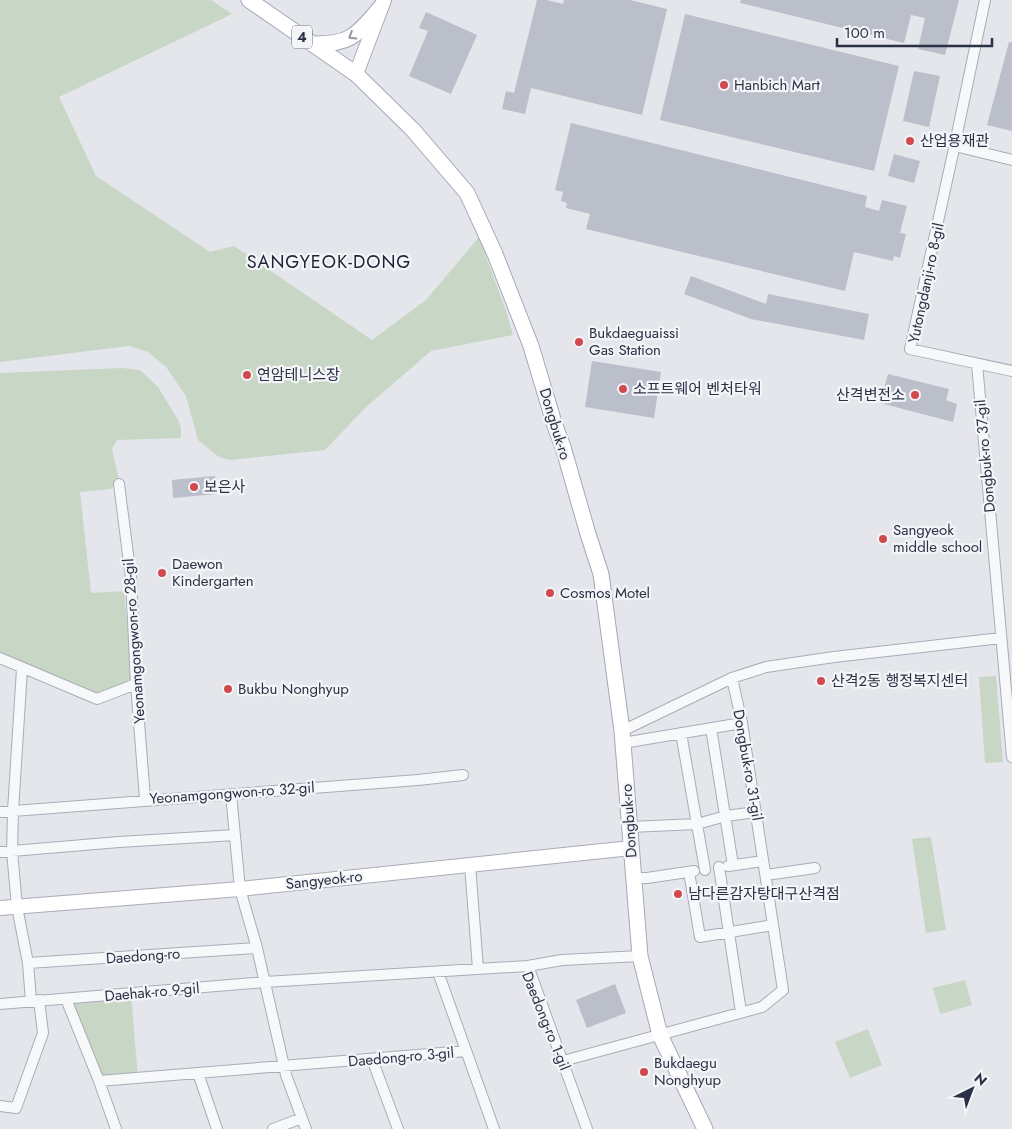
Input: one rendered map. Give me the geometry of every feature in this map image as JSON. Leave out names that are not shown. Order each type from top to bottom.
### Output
[{"type":"main road","name":"Dongbuk-ro","points":[[249,0],[356,74],[414,130],[467,193],[495,254],[531,346],[601,574],[622,737],[640,956],[660,1035],[705,1129]]},
{"type":"main road","points":[[311,44],[331,44],[346,41],[356,35],[382,3]]},
{"type":"street","name":"Yutongdanji-ro 8-gil","points":[[985,0],[910,349],[1012,371]]},
{"type":"street","points":[[356,74],[382,3]]},
{"type":"street","points":[[955,146],[1012,160]]},
{"type":"street","name":"Dongbuk-ro 37-gil","points":[[977,364],[1012,757]]},
{"type":"street","name":"Yeonamgongwon-ro 28-gil","points":[[120,484],[131,578],[136,684],[145,799]]},
{"type":"street","points":[[622,737],[732,678],[766,667],[834,657],[1001,638]]},
{"type":"street","points":[[0,658],[97,699],[136,684]]},
{"type":"street","points":[[0,1106],[16,1108],[43,1033],[17,907],[12,851],[22,668]]},
{"type":"street","name":"Dongbuk-ro 31-gil","points":[[660,1035],[762,1007],[784,990],[742,723],[732,678]]},
{"type":"street","points":[[622,737],[681,733],[742,723]]},
{"type":"street","points":[[711,728],[733,866]]},
{"type":"street","points":[[681,733],[705,870]]},
{"type":"street","name":"Yeonamgongwon-ro 32-gil","points":[[0,812],[463,775]]},
{"type":"street","points":[[231,794],[240,889],[257,948],[284,1067],[306,1129]]},
{"type":"street","points":[[630,827],[697,824],[726,816],[756,812]]},
{"type":"street","points":[[0,852],[235,835]]},
{"type":"street","name":"Sangyeok-ro","points":[[0,908],[240,889],[631,848]]},
{"type":"street","points":[[633,878],[647,878],[763,861]]},
{"type":"street","points":[[470,865],[478,969]]},
{"type":"street","points":[[719,868],[742,1012]]},
{"type":"street","points":[[766,875],[814,868]]},
{"type":"street","points":[[689,872],[700,937],[729,934],[773,925]]},
{"type":"street","name":"Daedong-ro","points":[[28,964],[257,948]]},
{"type":"street","points":[[528,966],[562,960],[640,956]]},
{"type":"street","name":"Daedong-ro 1-gil","points":[[265,982],[528,966],[586,1129]]},
{"type":"street","points":[[438,972],[466,1051]]},
{"type":"street","name":"Daehak-ro 9-gil","points":[[0,1004],[265,982]]},
{"type":"street","points":[[66,999],[116,1129]]},
{"type":"street","points":[[563,1062],[660,1035]]},
{"type":"street","name":"Daedong-ro 3-gil","points":[[99,1081],[466,1051],[494,1129]]},
{"type":"street","points":[[372,1059],[398,1129]]},
{"type":"street","points":[[198,1073],[217,1129]]},
{"type":"street","points":[[273,1129],[302,1118]]},
{"type":"green space","points":[[0,0],[211,0],[232,14],[59,97],[96,176],[210,252],[234,246],[372,340],[426,300],[479,237],[513,335],[431,351],[366,407],[325,450],[230,460],[219,457],[198,440],[186,396],[166,367],[148,352],[129,346],[0,362]]},
{"type":"green space","points":[[122,368],[140,370],[158,387],[178,420],[181,428],[181,438],[117,440],[112,449],[119,480],[111,489],[80,492],[91,593],[124,591],[133,682],[96,696],[0,655],[0,373]]},
{"type":"green space","points":[[996,676],[1003,762],[985,763],[979,677]]},
{"type":"green space","points":[[931,837],[946,930],[926,933],[912,839]]},
{"type":"green space","points":[[965,980],[972,1005],[940,1014],[933,988]]},
{"type":"green space","points":[[131,994],[138,1078],[99,1081],[66,999]]},
{"type":"green space","points":[[868,1029],[882,1065],[850,1078],[835,1042]]},
{"type":"building","points":[[537,0],[547,0],[563,4],[564,0],[630,0],[667,9],[642,115],[531,88],[525,114],[502,109],[506,91],[514,93]]},
{"type":"building","points":[[741,0],[959,0],[945,55],[918,49],[925,18],[911,15],[904,43],[740,3]]},
{"type":"building","points":[[426,12],[477,35],[451,94],[409,76],[428,31],[419,28]]},
{"type":"building","points":[[685,14],[899,66],[874,171],[660,120]]},
{"type":"building","points":[[1009,42],[1012,42],[1012,131],[987,125]]},
{"type":"building","points":[[914,71],[940,76],[929,127],[903,121]]},
{"type":"building","points":[[571,123],[867,196],[865,207],[879,211],[882,200],[907,206],[900,233],[906,234],[900,258],[894,256],[893,261],[854,252],[845,291],[586,229],[590,214],[566,208],[567,203],[561,201],[563,192],[555,190]]},
{"type":"building","points":[[894,154],[920,161],[914,183],[888,176]]},
{"type":"building","points":[[691,276],[766,304],[768,294],[869,314],[864,340],[751,319],[684,294]]},
{"type":"building","name":"소프트웨어 벤처타워","points":[[592,361],[661,372],[654,418],[585,407]]},
{"type":"building","name":"산격변전소","points":[[888,374],[949,389],[946,400],[957,404],[953,422],[880,403]]},
{"type":"building","name":"보은사","points":[[215,476],[217,494],[173,498],[172,480]]},
{"type":"building","points":[[615,984],[626,1013],[587,1028],[576,1000]]},
{"type":"place","name":"Hanbich Mart","points":[[724,85]]},
{"type":"place","name":"산업용재관","points":[[910,141]]},
{"type":"place","name":"Bukdaeguaissi Gas Station","points":[[579,342]]},
{"type":"place","name":"연암테니스장","points":[[247,375]]},
{"type":"place","name":"소프트웨어 벤처타워","points":[[623,389]]},
{"type":"place","name":"산격변전소","points":[[915,395]]},
{"type":"place","name":"보은사","points":[[194,487]]},
{"type":"place","name":"Sangyeok middle school","points":[[883,539]]},
{"type":"place","name":"Daewon Kindergarten","points":[[162,573]]},
{"type":"place","name":"Cosmos Motel","points":[[550,593]]},
{"type":"place","name":"산격2동 행정복지센터","points":[[821,681]]},
{"type":"place","name":"Bukbu Nonghyup","points":[[228,689]]},
{"type":"place","name":"남다른감자탕대구산격점","points":[[678,894]]},
{"type":"place","name":"Bukdaegu Nonghyup","points":[[644,1072]]},
{"type":"district","name":"SANGYEOK-DONG","points":[[329,262]]}]
